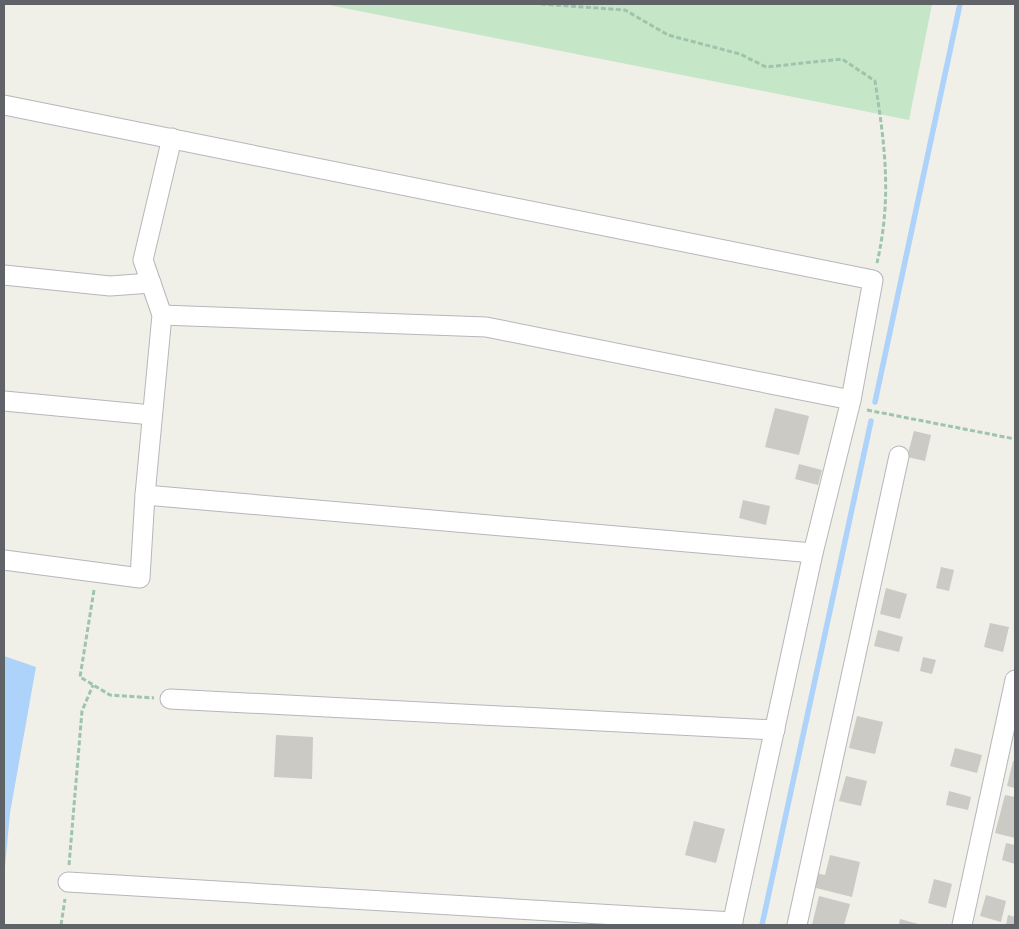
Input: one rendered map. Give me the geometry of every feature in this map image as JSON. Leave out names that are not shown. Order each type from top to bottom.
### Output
[{"type":"street","points":[[4,104],[873,280],[850,403],[813,553],[733,924],[68,882]]},
{"type":"street","points":[[4,560],[140,578],[145,495],[162,315],[143,260],[172,138]]},
{"type":"street","points":[[4,275],[110,286],[151,282]]},
{"type":"street","points":[[162,315],[486,327],[850,403]]},
{"type":"street","points":[[4,401],[152,415]]},
{"type":"street","points":[[797,925],[900,456]]},
{"type":"street","points":[[145,495],[813,553]]},
{"type":"street","points":[[962,925],[1015,680]]},
{"type":"street","points":[[170,699],[775,730]]},
{"type":"path","points":[[542,4],[625,10],[668,35],[740,54],[766,67],[842,59],[875,81],[884,138],[887,184],[882,239],[873,280]]},
{"type":"path","points":[[850,403],[1015,438]]},
{"type":"path","points":[[96,572],[80,677],[110,695],[170,699]]},
{"type":"path","points":[[60,925],[68,882],[82,711],[93,685]]},
{"type":"green space","points":[[324,4],[932,4],[909,120]]},
{"type":"water","points":[[4,656],[36,667],[10,813],[4,878]]},
{"type":"building","points":[[775,408],[809,416],[799,455],[765,447]]},
{"type":"building","points":[[914,431],[931,435],[925,461],[907,457]]},
{"type":"building","points":[[799,464],[822,470],[818,485],[795,479]]},
{"type":"building","points":[[743,500],[770,506],[766,525],[739,518]]},
{"type":"building","points":[[941,567],[954,570],[949,591],[936,588]]},
{"type":"building","points":[[886,588],[907,594],[900,619],[880,614]]},
{"type":"building","points":[[990,623],[1009,627],[1003,652],[984,647]]},
{"type":"building","points":[[878,630],[903,637],[899,652],[874,646]]},
{"type":"building","points":[[923,657],[936,660],[932,674],[920,671]]},
{"type":"building","points":[[857,716],[883,722],[875,754],[849,748]]},
{"type":"building","points":[[276,735],[313,737],[312,779],[274,777]]},
{"type":"building","points":[[955,748],[982,755],[977,773],[950,766]]},
{"type":"building","points":[[1013,761],[1015,761],[1015,788],[1007,786]]},
{"type":"building","points":[[846,776],[867,781],[861,806],[839,801]]},
{"type":"building","points":[[949,791],[971,797],[968,810],[946,805]]},
{"type":"building","points":[[1005,795],[1015,797],[1015,838],[995,833]]},
{"type":"building","points":[[694,821],[725,829],[716,863],[685,855]]},
{"type":"building","points":[[1006,843],[1015,845],[1015,864],[1002,860]]},
{"type":"building","points":[[830,855],[860,862],[852,897],[812,887],[816,873],[825,875]]},
{"type":"building","points":[[934,879],[952,884],[946,908],[928,903]]},
{"type":"building","points":[[986,895],[1006,901],[1001,922],[980,916]]},
{"type":"building","points":[[819,896],[850,904],[844,925],[812,925]]},
{"type":"building","points":[[1008,915],[1015,917],[1015,925],[1006,925]]},
{"type":"building","points":[[900,919],[922,925],[899,925]]},
{"type":"waterway","points":[[875,402],[960,4]]},
{"type":"waterway","points":[[762,925],[871,421]]}]
